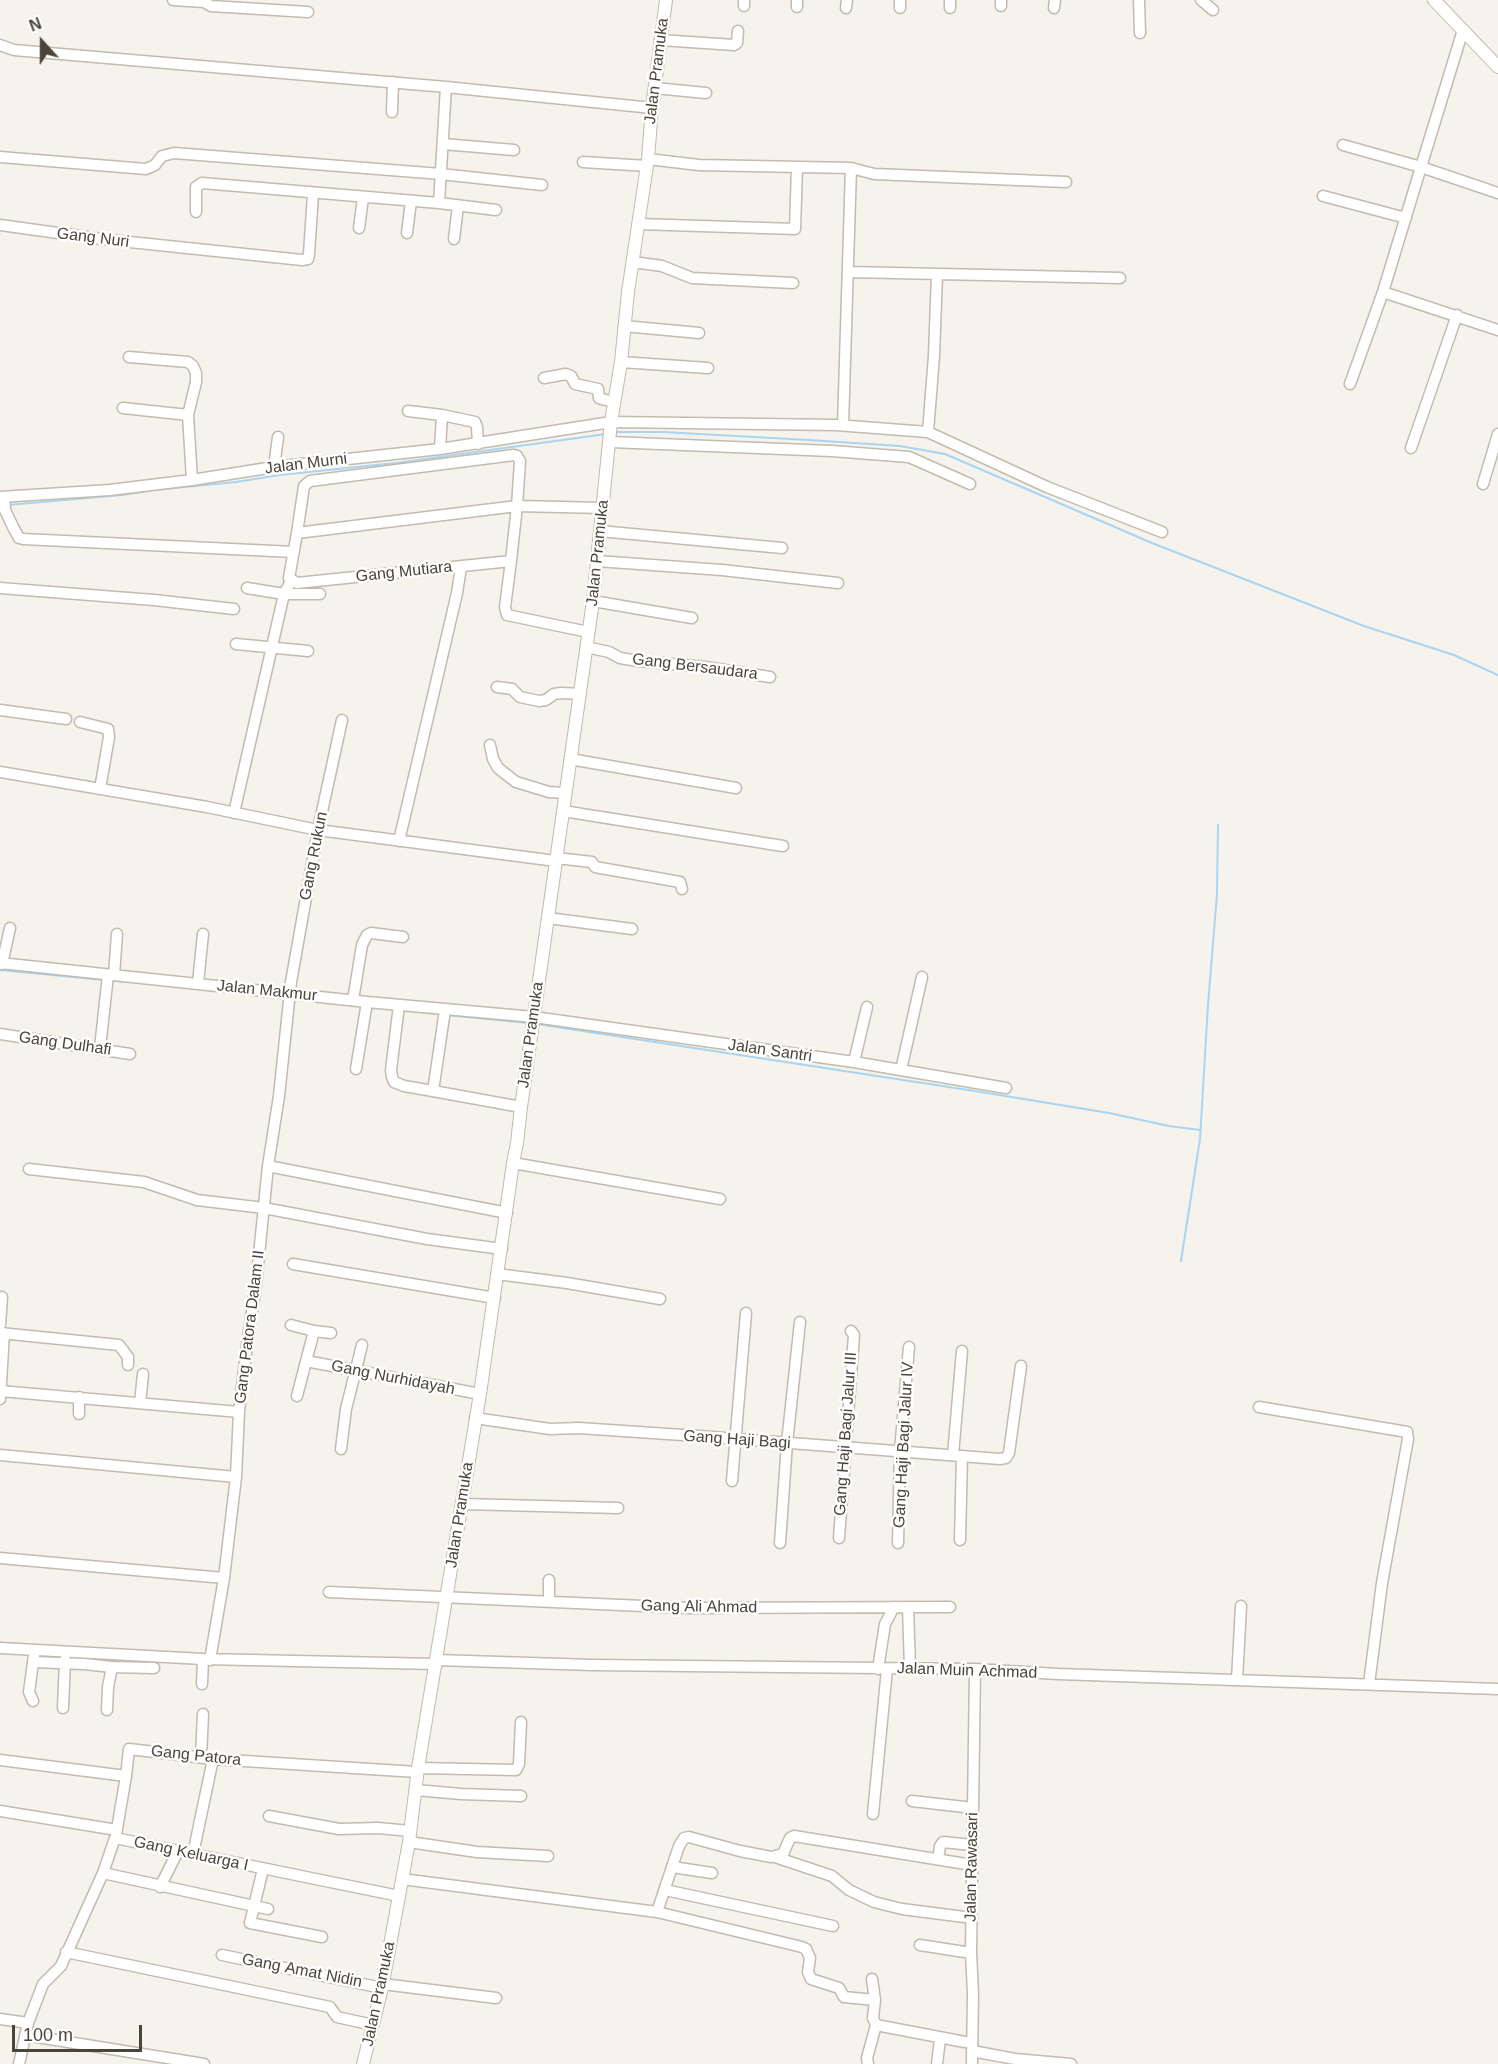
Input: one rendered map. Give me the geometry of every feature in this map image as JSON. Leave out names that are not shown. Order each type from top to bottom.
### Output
[{"type":"street","points":[[173,0],[204,2],[211,6],[308,12]]},
{"type":"street","name":"Jalan Pramuka","points":[[363,2064],[382,1986],[410,1836],[418,1770],[480,1394],[513,1163],[518,1143],[521,1107],[593,602],[611,422],[647,163],[666,0]]},
{"type":"street","points":[[1139,0],[1140,33]]},
{"type":"street","points":[[1201,0],[1214,10]]},
{"type":"street","points":[[1434,0],[1498,67]]},
{"type":"street","points":[[1350,384],[1383,292],[1463,30]]},
{"type":"street","points":[[660,40],[734,45],[737,43],[738,31]]},
{"type":"street","points":[[0,45],[14,50],[393,82],[652,108]]},
{"type":"street","points":[[392,112],[393,82]]},
{"type":"street","points":[[439,203],[446,87]]},
{"type":"street","points":[[655,88],[706,93]]},
{"type":"street","points":[[443,144],[514,150]]},
{"type":"street","points":[[1343,145],[1421,167],[1498,193]]},
{"type":"street","points":[[0,157],[146,169],[155,165],[162,156],[174,153],[441,174],[542,185]]},
{"type":"street","points":[[583,162],[851,168],[874,174],[1066,182]]},
{"type":"street","points":[[638,224],[795,229],[797,167]]},
{"type":"street","points":[[843,425],[851,168]]},
{"type":"street","points":[[196,212],[196,187],[202,183],[496,210]]},
{"type":"street","name":"Gang Nuri","points":[[0,225],[302,260],[308,259],[313,194]]},
{"type":"street","points":[[1323,196],[1406,218]]},
{"type":"street","points":[[359,228],[363,198]]},
{"type":"street","points":[[407,233],[411,201]]},
{"type":"street","points":[[454,239],[458,206]]},
{"type":"street","points":[[633,262],[662,266],[692,278],[793,284]]},
{"type":"street","points":[[849,272],[1120,278]]},
{"type":"street","points":[[937,274],[928,432],[1047,487],[1162,532]]},
{"type":"street","points":[[1383,292],[1498,330]]},
{"type":"street","points":[[1411,448],[1457,315]]},
{"type":"street","points":[[624,326],[699,333]]},
{"type":"street","points":[[129,357],[188,362],[193,366],[196,382],[188,415],[192,480]]},
{"type":"street","points":[[621,362],[708,368]]},
{"type":"street","points":[[544,378],[566,374],[571,376],[575,384],[598,388],[599,398],[614,402]]},
{"type":"street","points":[[123,408],[188,415]]},
{"type":"street","points":[[408,411],[474,422],[477,427],[478,444]]},
{"type":"street","points":[[440,449],[442,415]]},
{"type":"street","name":"Jalan Murni","points":[[3,501],[192,480],[274,467],[309,472],[611,422],[843,425],[928,432]]},
{"type":"street","points":[[1483,484],[1498,434]]},
{"type":"street","points":[[274,467],[278,437]]},
{"type":"street","points":[[610,442],[820,451],[909,458],[970,484]]},
{"type":"street","points":[[234,813],[284,594],[291,581],[289,578],[304,486],[309,472],[514,455],[520,461],[505,607],[507,615],[588,632]]},
{"type":"street","points":[[3,501],[16,534],[23,539],[294,552]]},
{"type":"street","points":[[297,533],[517,506],[603,508]]},
{"type":"street","points":[[600,531],[782,548]]},
{"type":"street","name":"Gang Mutiara","points":[[291,581],[303,582],[511,561]]},
{"type":"street","points":[[597,561],[722,570],[838,583]]},
{"type":"street","points":[[399,841],[457,593],[461,567]]},
{"type":"street","points":[[0,588],[234,609]]},
{"type":"street","points":[[247,588],[284,594],[321,594]]},
{"type":"street","points":[[593,602],[692,618]]},
{"type":"street","points":[[236,644],[308,651]]},
{"type":"street","name":"Gang Bersaudara","points":[[586,647],[632,660],[705,667],[770,677]]},
{"type":"street","points":[[497,687],[512,689],[520,697],[539,701],[546,700],[554,694],[580,694]]},
{"type":"street","points":[[0,710],[66,719]]},
{"type":"street","name":"Gang Rukun","points":[[290,998],[318,830],[342,720]]},
{"type":"street","points":[[80,722],[108,729],[109,737],[99,789]]},
{"type":"street","points":[[490,745],[498,768],[516,782],[549,792],[565,793]]},
{"type":"street","points":[[570,759],[736,788]]},
{"type":"street","points":[[0,772],[318,830],[592,862],[595,867],[680,882],[681,889]]},
{"type":"street","points":[[563,811],[783,846]]},
{"type":"street","points":[[548,918],[632,929]]},
{"type":"street","points":[[1,964],[10,928]]},
{"type":"street","points":[[353,1000],[362,945],[367,935],[371,933],[403,937]]},
{"type":"street","points":[[100,1048],[117,934]]},
{"type":"street","points":[[198,983],[202,934]]},
{"type":"street","name":"Jalan Makmur","points":[[1,964],[109,978],[198,983],[290,998],[353,1000],[366,1005],[445,1013],[534,1017]]},
{"type":"street","points":[[901,1070],[922,977]]},
{"type":"street","name":"Gang Patora Dalam II","points":[[202,1684],[224,1578],[236,1477],[240,1412],[290,998]]},
{"type":"street","points":[[356,1069],[366,1005]]},
{"type":"street","points":[[854,1062],[867,1007]]},
{"type":"street","points":[[398,1008],[390,1070],[394,1082],[404,1086],[521,1107]]},
{"type":"street","points":[[433,1091],[445,1013]]},
{"type":"street","name":"Jalan Santri","points":[[534,1017],[854,1062],[1006,1088]]},
{"type":"street","name":"Gang Dulhafi","points":[[0,1034],[130,1054]]},
{"type":"street","points":[[513,1163],[720,1199]]},
{"type":"street","points":[[268,1166],[507,1213]]},
{"type":"street","points":[[29,1169],[144,1182],[196,1200],[264,1208],[427,1239],[502,1249]]},
{"type":"street","points":[[292,1264],[495,1298]]},
{"type":"street","points":[[498,1274],[660,1299]]},
{"type":"street","points":[[3,1297],[0,1394],[79,1397],[240,1412]]},
{"type":"street","points":[[732,1481],[746,1313]]},
{"type":"street","points":[[780,1543],[787,1443],[800,1322]]},
{"type":"street","points":[[291,1325],[331,1333]]},
{"type":"street","points":[[1,1331],[119,1346],[128,1357],[128,1365]]},
{"type":"street","points":[[297,1396],[314,1331]]},
{"type":"street","name":"Gang Haji Bagi Jalur III","points":[[839,1538],[854,1335],[851,1331]]},
{"type":"street","points":[[341,1449],[346,1409],[362,1345]]},
{"type":"street","name":"Gang Haji Bagi Jalur IV","points":[[898,1543],[900,1451],[909,1347]]},
{"type":"street","points":[[960,1540],[957,1455],[962,1352]]},
{"type":"street","name":"Gang Nurhidayah","points":[[306,1361],[480,1394]]},
{"type":"street","name":"Gang Haji Bagi","points":[[475,1418],[550,1429],[579,1428],[1000,1459],[1006,1458],[1009,1453],[1021,1366]]},
{"type":"street","points":[[140,1403],[143,1374]]},
{"type":"street","points":[[79,1397],[79,1414]]},
{"type":"street","points":[[1259,1407],[1407,1432],[1408,1439],[1382,1583],[1369,1684]]},
{"type":"street","points":[[0,1455],[236,1477]]},
{"type":"street","points":[[462,1504],[618,1508]]},
{"type":"street","points":[[0,1558],[224,1578]]},
{"type":"street","points":[[549,1580],[549,1602]]},
{"type":"street","name":"Gang Ali Ahmad","points":[[329,1592],[688,1608],[950,1607]]},
{"type":"street","points":[[1237,1680],[1241,1606]]},
{"type":"street","points":[[873,1814],[885,1624],[894,1607]]},
{"type":"street","points":[[908,1607],[910,1668]]},
{"type":"street","points":[[0,1648],[34,1656],[108,1663],[207,1659],[436,1662]]},
{"type":"street","points":[[33,1701],[29,1692],[34,1656]]},
{"type":"street","points":[[63,1707],[65,1659]]},
{"type":"street","points":[[128,1661],[154,1668]]},
{"type":"street","name":"Jalan Muin Achmad","points":[[436,1662],[975,1669],[1498,1689]]},
{"type":"street","points":[[107,1710],[108,1663]]},
{"type":"street","name":"Jalan Rawasari","points":[[972,2064],[968,2047],[973,1994],[971,1953],[975,1669]]},
{"type":"street","points":[[201,1757],[203,1714]]},
{"type":"street","name":"Gang Patora","points":[[126,1776],[129,1749],[213,1759],[418,1770],[516,1770],[519,1764],[521,1722]]},
{"type":"street","points":[[193,1854],[213,1759]]},
{"type":"street","points":[[0,1760],[126,1776],[116,1834],[0,1811]]},
{"type":"street","points":[[416,1790],[521,1796]]},
{"type":"street","points":[[912,1801],[973,1808]]},
{"type":"street","points":[[270,1816],[339,1829],[378,1828],[477,1851],[548,1856]]},
{"type":"street","name":"Gang Keluarga I","points":[[19,2064],[28,2023],[43,1984],[58,1970],[102,1873],[116,1834],[178,1851],[399,1896]]},
{"type":"street","points":[[775,1857],[783,1854],[790,1838],[794,1836],[972,1865]]},
{"type":"street","points":[[657,1912],[682,1840],[689,1837],[740,1851],[775,1857],[832,1876],[849,1890],[874,1902],[902,1909],[972,1918]]},
{"type":"street","points":[[938,1859],[943,1842],[972,1845]]},
{"type":"street","points":[[160,1887],[178,1851]]},
{"type":"street","points":[[672,1867],[712,1873]]},
{"type":"street","points":[[263,1869],[250,1923],[322,1937]]},
{"type":"street","points":[[102,1873],[268,1909]]},
{"type":"street","points":[[402,1879],[657,1912],[802,1947],[806,1949],[810,1958],[808,1972],[811,1978],[839,1988],[844,1997],[875,2000]]},
{"type":"street","points":[[665,1890],[833,1926]]},
{"type":"street","points":[[920,1945],[971,1953]]},
{"type":"street","points":[[66,1952],[330,2007],[337,2018],[373,2025]]},
{"type":"street","name":"Gang Amat Nidin","points":[[222,1955],[382,1986],[496,1998]]},
{"type":"street","points":[[867,2064],[876,2025],[873,2018],[875,2000],[872,1979]]},
{"type":"street","points":[[0,2019],[28,2023]]},
{"type":"street","points":[[876,2025],[940,2038],[1015,2061],[1071,2064]]},
{"type":"street","points":[[25,2035],[204,2064]]},
{"type":"street","points":[[937,2064],[940,2038]]},
{"type":"waterway","points":[[615,432],[663,432],[900,446],[945,454],[1152,543],[1364,626],[1454,655],[1498,675]]},
{"type":"waterway","points":[[154,490],[396,463],[606,434]]},
{"type":"waterway","points":[[8,505],[148,491]]},
{"type":"waterway","points":[[1181,1261],[1200,1139],[1217,894],[1218,825]]},
{"type":"waterway","points":[[0,970],[104,980]]},
{"type":"waterway","points":[[110,980],[125,982]]},
{"type":"waterway","points":[[403,1010],[442,1014]]},
{"type":"waterway","points":[[447,1015],[528,1023]]},
{"type":"waterway","points":[[537,1024],[975,1091],[1200,1130]]}]
